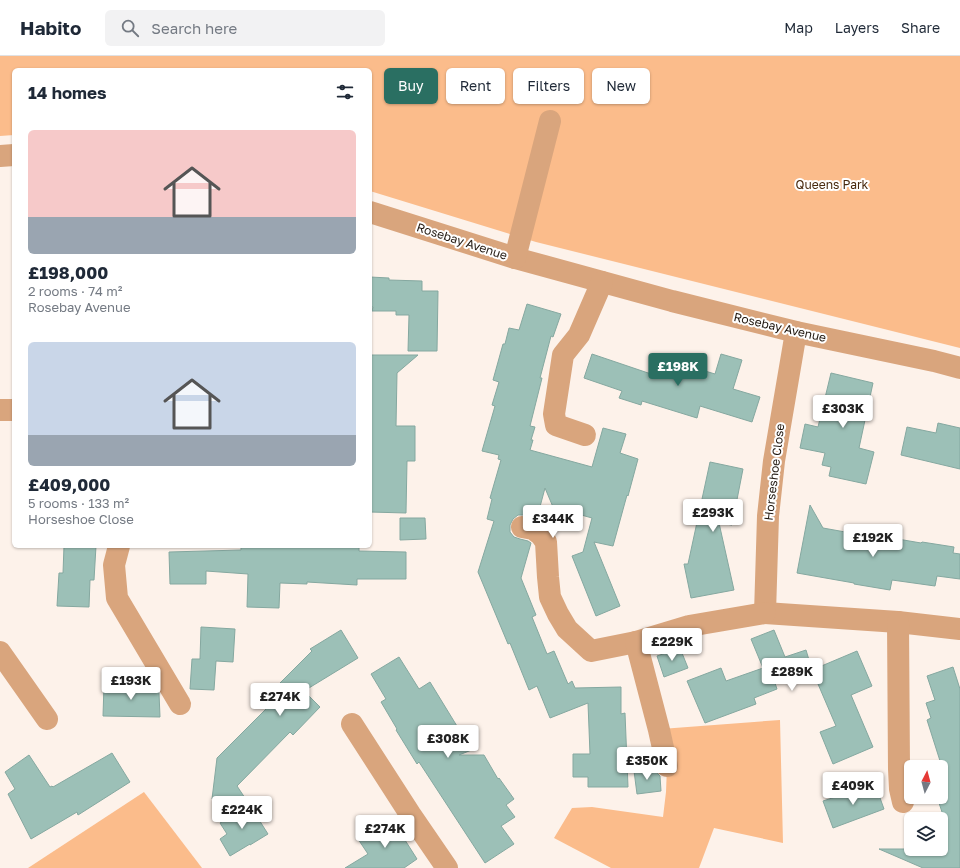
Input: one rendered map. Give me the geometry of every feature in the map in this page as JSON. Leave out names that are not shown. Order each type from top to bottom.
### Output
[{"type":"street","points":[[516,258],[550,121]]},
{"type":"street","points":[[0,156],[12,155]]},
{"type":"street","name":"Rosebay Avenue","points":[[372,213],[516,258],[672,301],[796,332],[934,361],[960,368]]},
{"type":"street","points":[[585,435],[556,425],[554,414],[563,354],[579,336],[602,282]]},
{"type":"street","name":"Horseshoe Close","points":[[765,613],[768,516],[774,461],[796,332]]},
{"type":"street","points":[[0,410],[12,410]]},
{"type":"street","points":[[522,527],[533,529],[541,535],[546,542],[550,597],[567,629],[591,651],[636,642],[689,626],[765,613],[898,622],[960,629]]},
{"type":"street","points":[[118,548],[114,565],[117,598],[180,704]]},
{"type":"street","points":[[898,622],[899,776],[900,789],[904,802]]},
{"type":"street","points":[[636,642],[667,766]]},
{"type":"street","points":[[0,652],[47,719]]},
{"type":"street","points":[[352,724],[447,868]]},
{"type":"green space","name":"Queens Park","points":[[0,56],[960,56],[960,348],[536,242],[372,192],[372,68],[12,68],[12,135],[0,136]]},
{"type":"green space","points":[[780,720],[783,843],[714,828],[699,868],[611,868],[554,838],[572,808],[592,807],[663,817],[667,766],[661,729]]},
{"type":"green space","points":[[144,792],[202,868],[28,868]]},
{"type":"building","points":[[372,277],[389,278],[389,280],[422,281],[422,291],[438,291],[437,351],[408,351],[409,315],[396,315],[396,311],[372,311]]},
{"type":"building","points":[[527,304],[561,314],[553,337],[551,336],[540,378],[542,378],[530,426],[535,427],[530,450],[592,467],[603,428],[626,434],[620,453],[638,459],[613,546],[594,542],[620,606],[596,616],[572,556],[583,552],[592,518],[553,507],[545,488],[537,518],[518,515],[513,519],[510,525],[510,532],[514,537],[531,543],[521,578],[536,615],[532,617],[547,654],[554,651],[568,684],[572,681],[575,688],[621,687],[621,714],[625,713],[628,787],[588,787],[588,777],[573,777],[573,754],[590,754],[588,703],[550,718],[537,686],[529,690],[510,643],[508,644],[478,572],[494,521],[487,519],[492,499],[490,498],[501,460],[498,459],[499,455],[482,451],[495,406],[492,405],[499,382],[493,380],[509,328],[519,330]]},
{"type":"building","points":[[592,354],[657,376],[662,358],[715,374],[721,354],[742,360],[733,389],[760,397],[752,422],[700,406],[697,418],[642,401],[641,405],[619,398],[622,391],[584,378]]},
{"type":"building","points":[[372,355],[418,355],[397,373],[396,426],[415,426],[415,461],[407,461],[406,513],[372,512]]},
{"type":"building","points":[[831,373],[873,383],[859,448],[874,452],[866,484],[829,476],[831,467],[822,465],[825,453],[800,448],[805,424],[818,427]]},
{"type":"building","points":[[938,423],[960,428],[960,469],[901,455],[907,427],[936,433]]},
{"type":"building","points":[[710,462],[743,469],[732,525],[719,523],[734,590],[691,598],[684,564],[688,564]]},
{"type":"building","points":[[810,505],[823,528],[862,535],[863,533],[954,547],[953,553],[960,554],[960,579],[937,576],[935,586],[892,580],[890,590],[797,573]]},
{"type":"building","points":[[400,518],[425,518],[426,539],[400,540]]},
{"type":"building","points":[[64,548],[96,548],[94,580],[90,580],[89,607],[57,606],[59,573],[63,573]]},
{"type":"building","points":[[241,548],[359,548],[359,551],[406,552],[406,579],[357,579],[357,585],[307,582],[307,584],[280,583],[279,608],[247,607],[248,574],[206,571],[206,584],[170,584],[169,552],[241,550]]},
{"type":"building","points":[[201,627],[235,629],[233,662],[216,661],[214,690],[190,689],[192,659],[200,659]]},
{"type":"building","points":[[341,630],[358,658],[304,691],[320,707],[293,735],[290,732],[237,786],[249,804],[212,799],[217,758],[278,697],[272,691],[312,651],[310,649]]},
{"type":"building","points":[[774,630],[785,657],[806,650],[812,670],[775,683],[777,689],[754,698],[756,704],[705,723],[687,681],[721,668],[726,681],[763,668],[751,639]]},
{"type":"building","points":[[680,648],[688,668],[664,677],[657,656]]},
{"type":"building","points":[[857,651],[872,686],[851,695],[873,747],[833,764],[820,732],[836,726],[812,670]]},
{"type":"building","points":[[399,657],[419,689],[430,682],[460,731],[463,729],[474,749],[459,755],[484,755],[498,779],[499,778],[514,799],[506,805],[515,817],[501,826],[514,844],[485,863],[419,762],[417,764],[381,702],[386,699],[371,674]]},
{"type":"building","points":[[953,667],[960,689],[960,868],[923,868],[879,849],[904,849],[904,856],[948,856],[948,812],[942,812],[939,804],[948,804],[948,760],[940,760],[927,720],[931,718],[926,703],[935,700],[927,676]]},
{"type":"building","points":[[104,685],[155,686],[159,693],[160,717],[103,716]]},
{"type":"building","points":[[112,753],[130,782],[78,815],[77,812],[31,839],[8,794],[15,789],[5,772],[29,755],[50,787],[53,787]]},
{"type":"building","points":[[655,769],[660,776],[661,791],[637,794],[634,771]]},
{"type":"building","points":[[875,784],[884,809],[833,828],[823,801]]},
{"type":"building","points":[[249,804],[268,834],[230,856],[220,839],[227,834],[220,823]]},
{"type":"building","points":[[391,818],[417,859],[404,868],[345,868],[368,854],[358,839]]}]
